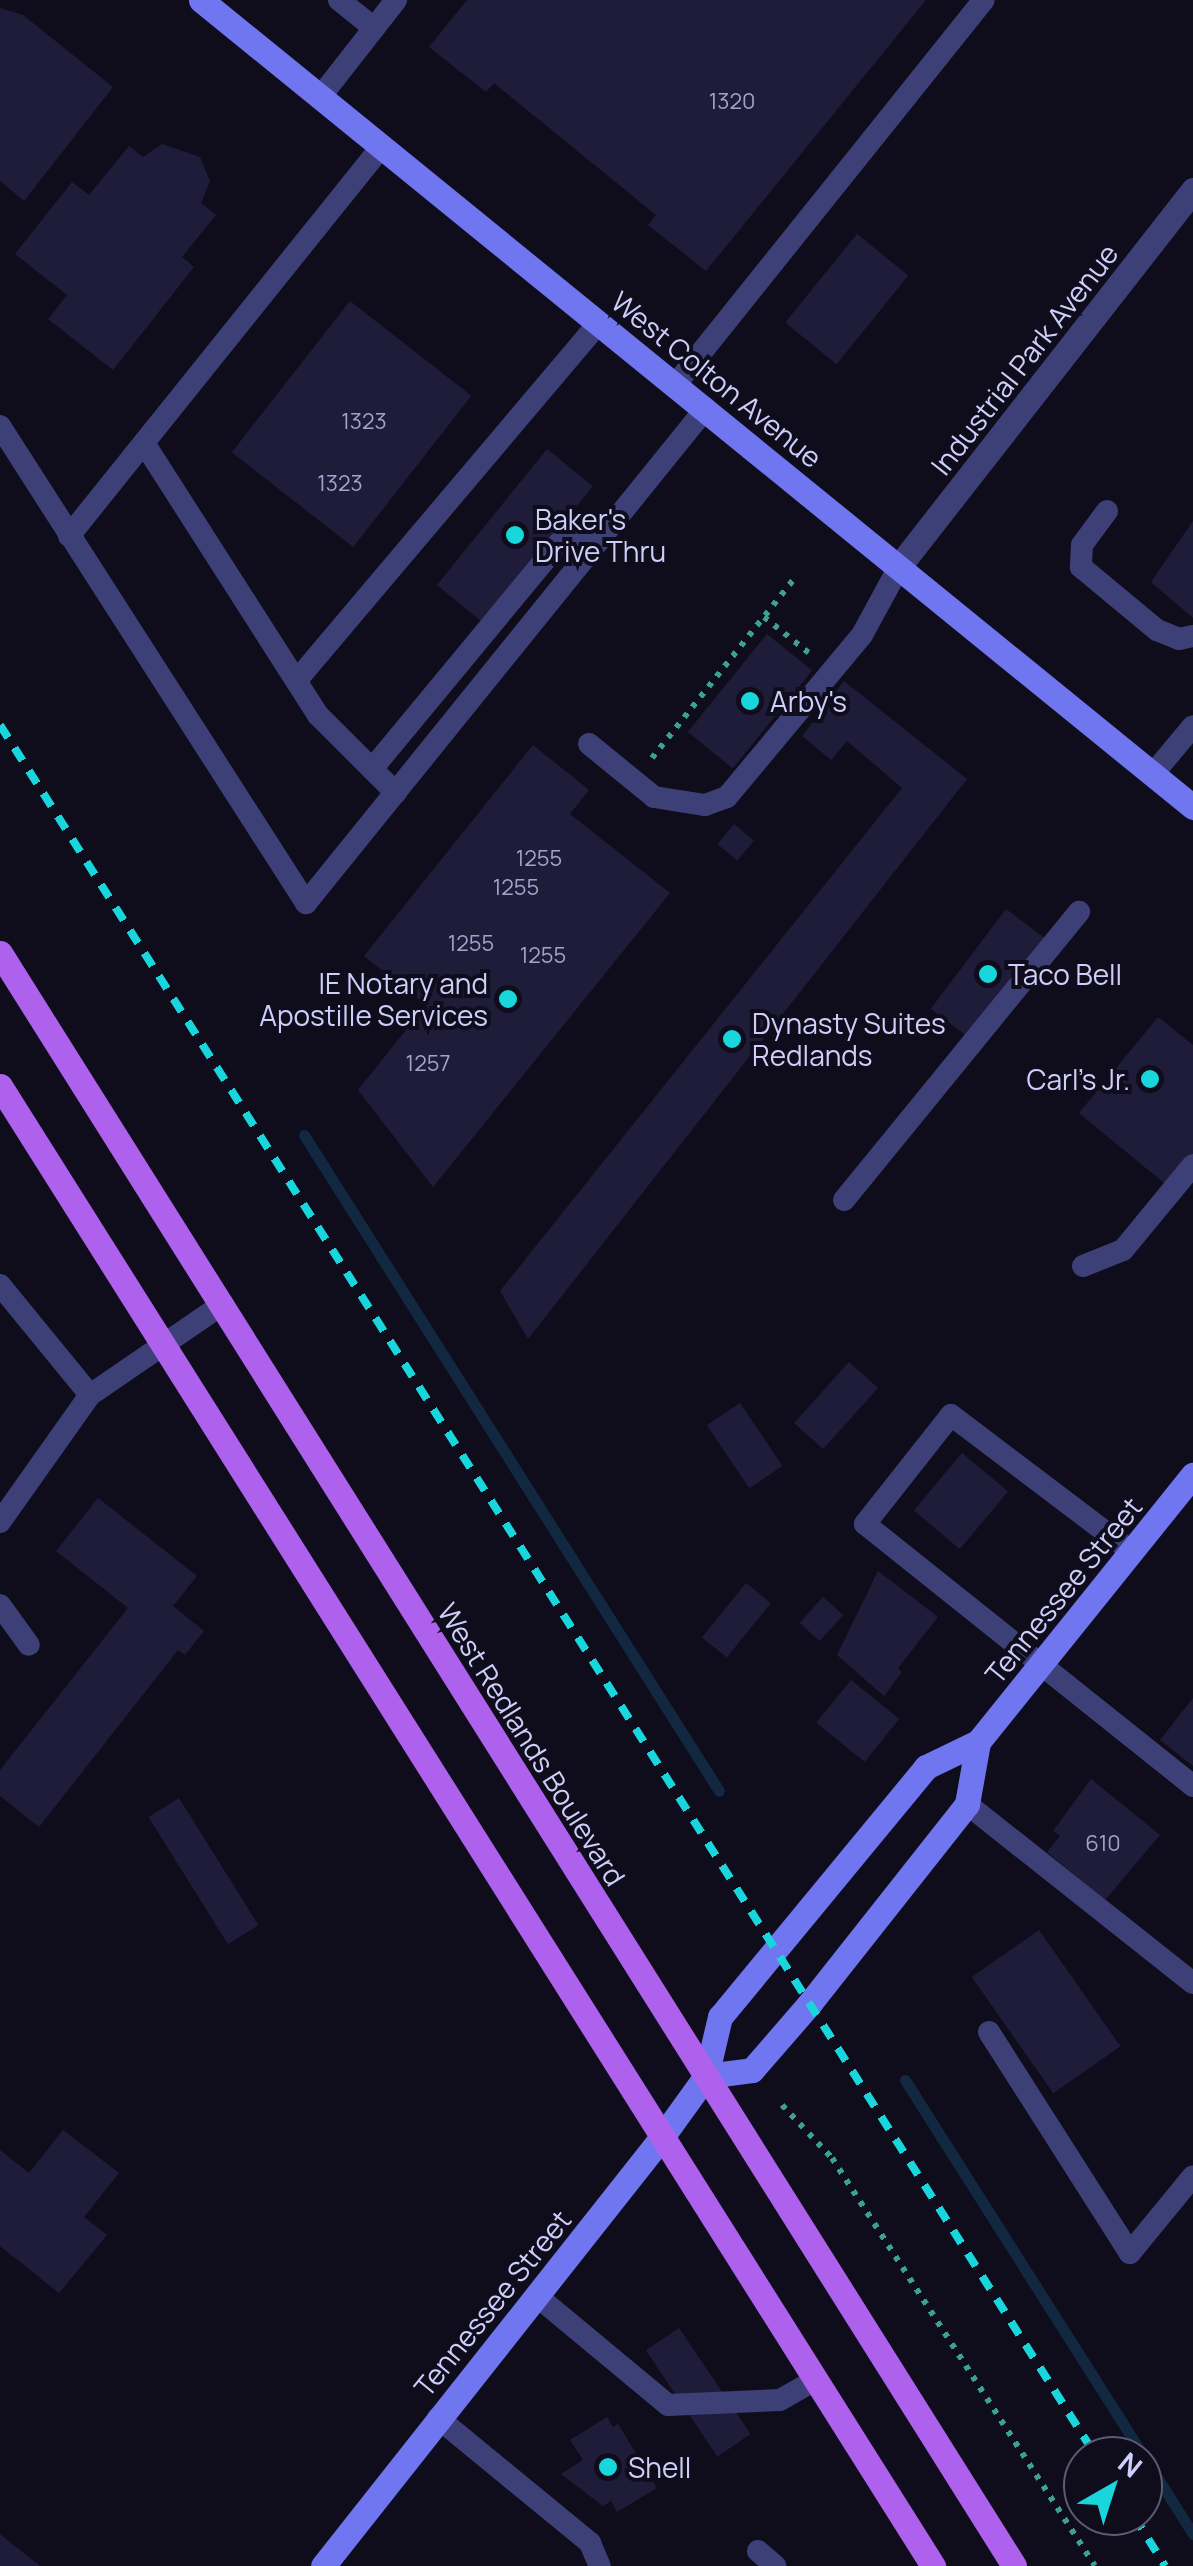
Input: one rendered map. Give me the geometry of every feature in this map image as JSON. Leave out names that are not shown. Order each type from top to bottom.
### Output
[{"type":"main road","name":"West Colton Avenue","points":[[201,0],[900,565],[1193,808]]},
{"type":"main road","name":"West Redlands Boulevard","points":[[0,954],[224,1304],[1014,2566]]},
{"type":"main road","points":[[0,1086],[933,2566]]},
{"type":"main road","name":"Tennessee Street","points":[[324,2566],[662,2137],[706,2076],[720,2017],[731,2003],[926,1767],[978,1742],[1193,1475]]},
{"type":"main road","name":"Tennessee Street","points":[[706,2076],[752,2070],[967,1804],[978,1742]]},
{"type":"street","name":"Industrial Park Avenue","points":[[900,565],[1190,201]]},
{"type":"lane","points":[[339,0],[374,28]]},
{"type":"lane","points":[[320,96],[396,0]]},
{"type":"lane","points":[[676,384],[984,0]]},
{"type":"lane","points":[[69,536],[382,146]]},
{"type":"lane","points":[[297,680],[600,322]]},
{"type":"lane","points":[[0,426],[306,903],[706,408]]},
{"type":"lane","points":[[144,443],[318,715],[396,793]]},
{"type":"lane","points":[[1107,510],[1082,545],[1082,567],[1158,630],[1179,640],[1193,636]]},
{"type":"lane","points":[[372,769],[559,543],[613,521]]},
{"type":"lane","points":[[589,744],[654,797],[705,805],[726,798],[862,636],[900,565]]},
{"type":"lane","points":[[1153,774],[1193,726]]},
{"type":"lane","points":[[844,1200],[1079,912]]},
{"type":"lane","points":[[1083,1266],[1122,1250],[1193,1165]]},
{"type":"lane","points":[[0,1285],[90,1395]]},
{"type":"lane","points":[[0,1522],[90,1395],[224,1304]]},
{"type":"lane","points":[[1132,1552],[951,1414],[865,1524],[1193,1786]]},
{"type":"lane","points":[[0,1605],[29,1645]]},
{"type":"lane","points":[[967,1804],[1193,1983]]},
{"type":"lane","points":[[990,2032],[1130,2252],[1193,2176]]},
{"type":"lane","points":[[538,2297],[668,2405],[780,2400],[815,2380]]},
{"type":"lane","points":[[438,2418],[590,2543],[600,2566]]},
{"type":"path","points":[[644,769],[794,579]]},
{"type":"path","points":[[764,617],[823,664]]},
{"type":"path","points":[[782,2105],[832,2158],[1095,2566]]},
{"type":"building","points":[[467,0],[926,0],[706,271],[648,225],[656,215],[494,83],[486,92],[429,47]]},
{"type":"building","points":[[0,8],[23,15],[113,87],[24,201],[0,181]]},
{"type":"building","points":[[162,144],[200,157],[210,181],[201,203],[216,215],[182,257],[194,267],[113,370],[48,319],[67,295],[15,254],[72,182],[89,195],[129,146],[143,157]]},
{"type":"building","points":[[857,234],[908,276],[837,364],[785,323]]},
{"type":"building","points":[[350,301],[471,396],[353,547],[232,452]]},
{"type":"building","name":"Baker's Drive Thru","points":[[547,449],[593,486],[483,622],[437,585]]},
{"type":"building","points":[[1193,521],[1193,618],[1151,582]]},
{"type":"building","name":"Arby's","points":[[767,634],[812,671],[733,768],[688,732]]},
{"type":"building","name":"Dynasty Suites Redlands","points":[[844,681],[967,779],[528,1339],[500,1291],[902,788],[847,741],[831,760],[802,736]]},
{"type":"building","points":[[533,745],[589,790],[570,814],[670,893],[433,1187],[358,1090],[426,1005],[364,956]]},
{"type":"building","points":[[734,824],[754,841],[737,861],[717,844]]},
{"type":"building","name":"Taco Bell","points":[[1006,909],[1047,940],[972,1040],[931,1009]]},
{"type":"building","name":"Carl's Jr.","points":[[1158,1017],[1193,1045],[1193,1160],[1170,1188],[1079,1113]]},
{"type":"building","points":[[849,1362],[878,1388],[823,1449],[794,1423]]},
{"type":"building","points":[[740,1403],[782,1466],[749,1488],[707,1425]]},
{"type":"building","points":[[962,1453],[1008,1492],[960,1549],[914,1510]]},
{"type":"building","points":[[98,1498],[197,1576],[173,1606],[204,1631],[185,1655],[178,1650],[39,1827],[0,1796],[0,1770],[128,1608],[56,1551]]},
{"type":"building","points":[[878,1571],[938,1617],[898,1668],[902,1672],[884,1696],[837,1655]]},
{"type":"building","points":[[746,1583],[771,1603],[727,1658],[702,1637]]},
{"type":"building","points":[[823,1597],[843,1615],[820,1641],[800,1623]]},
{"type":"building","points":[[851,1680],[899,1719],[865,1762],[816,1723]]},
{"type":"building","points":[[1193,1698],[1193,1766],[1160,1740]]},
{"type":"building","points":[[1091,1779],[1160,1835],[1105,1900],[1047,1852],[1060,1836],[1053,1831]]},
{"type":"building","points":[[179,1798],[258,1925],[228,1944],[148,1817]]},
{"type":"building","points":[[1039,1930],[1120,2046],[1053,2093],[972,1977]]},
{"type":"building","points":[[63,2130],[119,2173],[84,2217],[107,2235],[59,2293],[0,2246],[0,2150],[29,2173]]},
{"type":"building","name":"Shell","points":[[679,2328],[751,2434],[717,2456],[646,2350]]},
{"type":"building","name":"Shell","points":[[607,2417],[613,2427],[618,2424],[657,2488],[617,2512],[611,2501],[603,2506],[561,2474],[583,2460],[570,2440]]},
{"type":"building","points":[[0,2534],[40,2566],[0,2566]]},
{"type":"waterway","points":[[304,1135],[719,1791]]},
{"type":"waterway","points":[[905,2080],[1193,2534]]},
{"type":"railway","points":[[0,725],[1083,2436]]},
{"type":"railway","points":[[1146,2536],[1165,2566]]},
{"type":"place","name":"Baker's Drive Thru","points":[[515,535]]},
{"type":"place","name":"Arby's","points":[[750,701]]},
{"type":"place","name":"Taco Bell","points":[[988,974]]},
{"type":"place","name":"IE Notary and Apostille Services","points":[[508,999]]},
{"type":"place","name":"Dynasty Suites Redlands","points":[[732,1039]]},
{"type":"place","name":"Carl's Jr.","points":[[1150,1079]]},
{"type":"place","name":"Shell","points":[[608,2467]]}]
